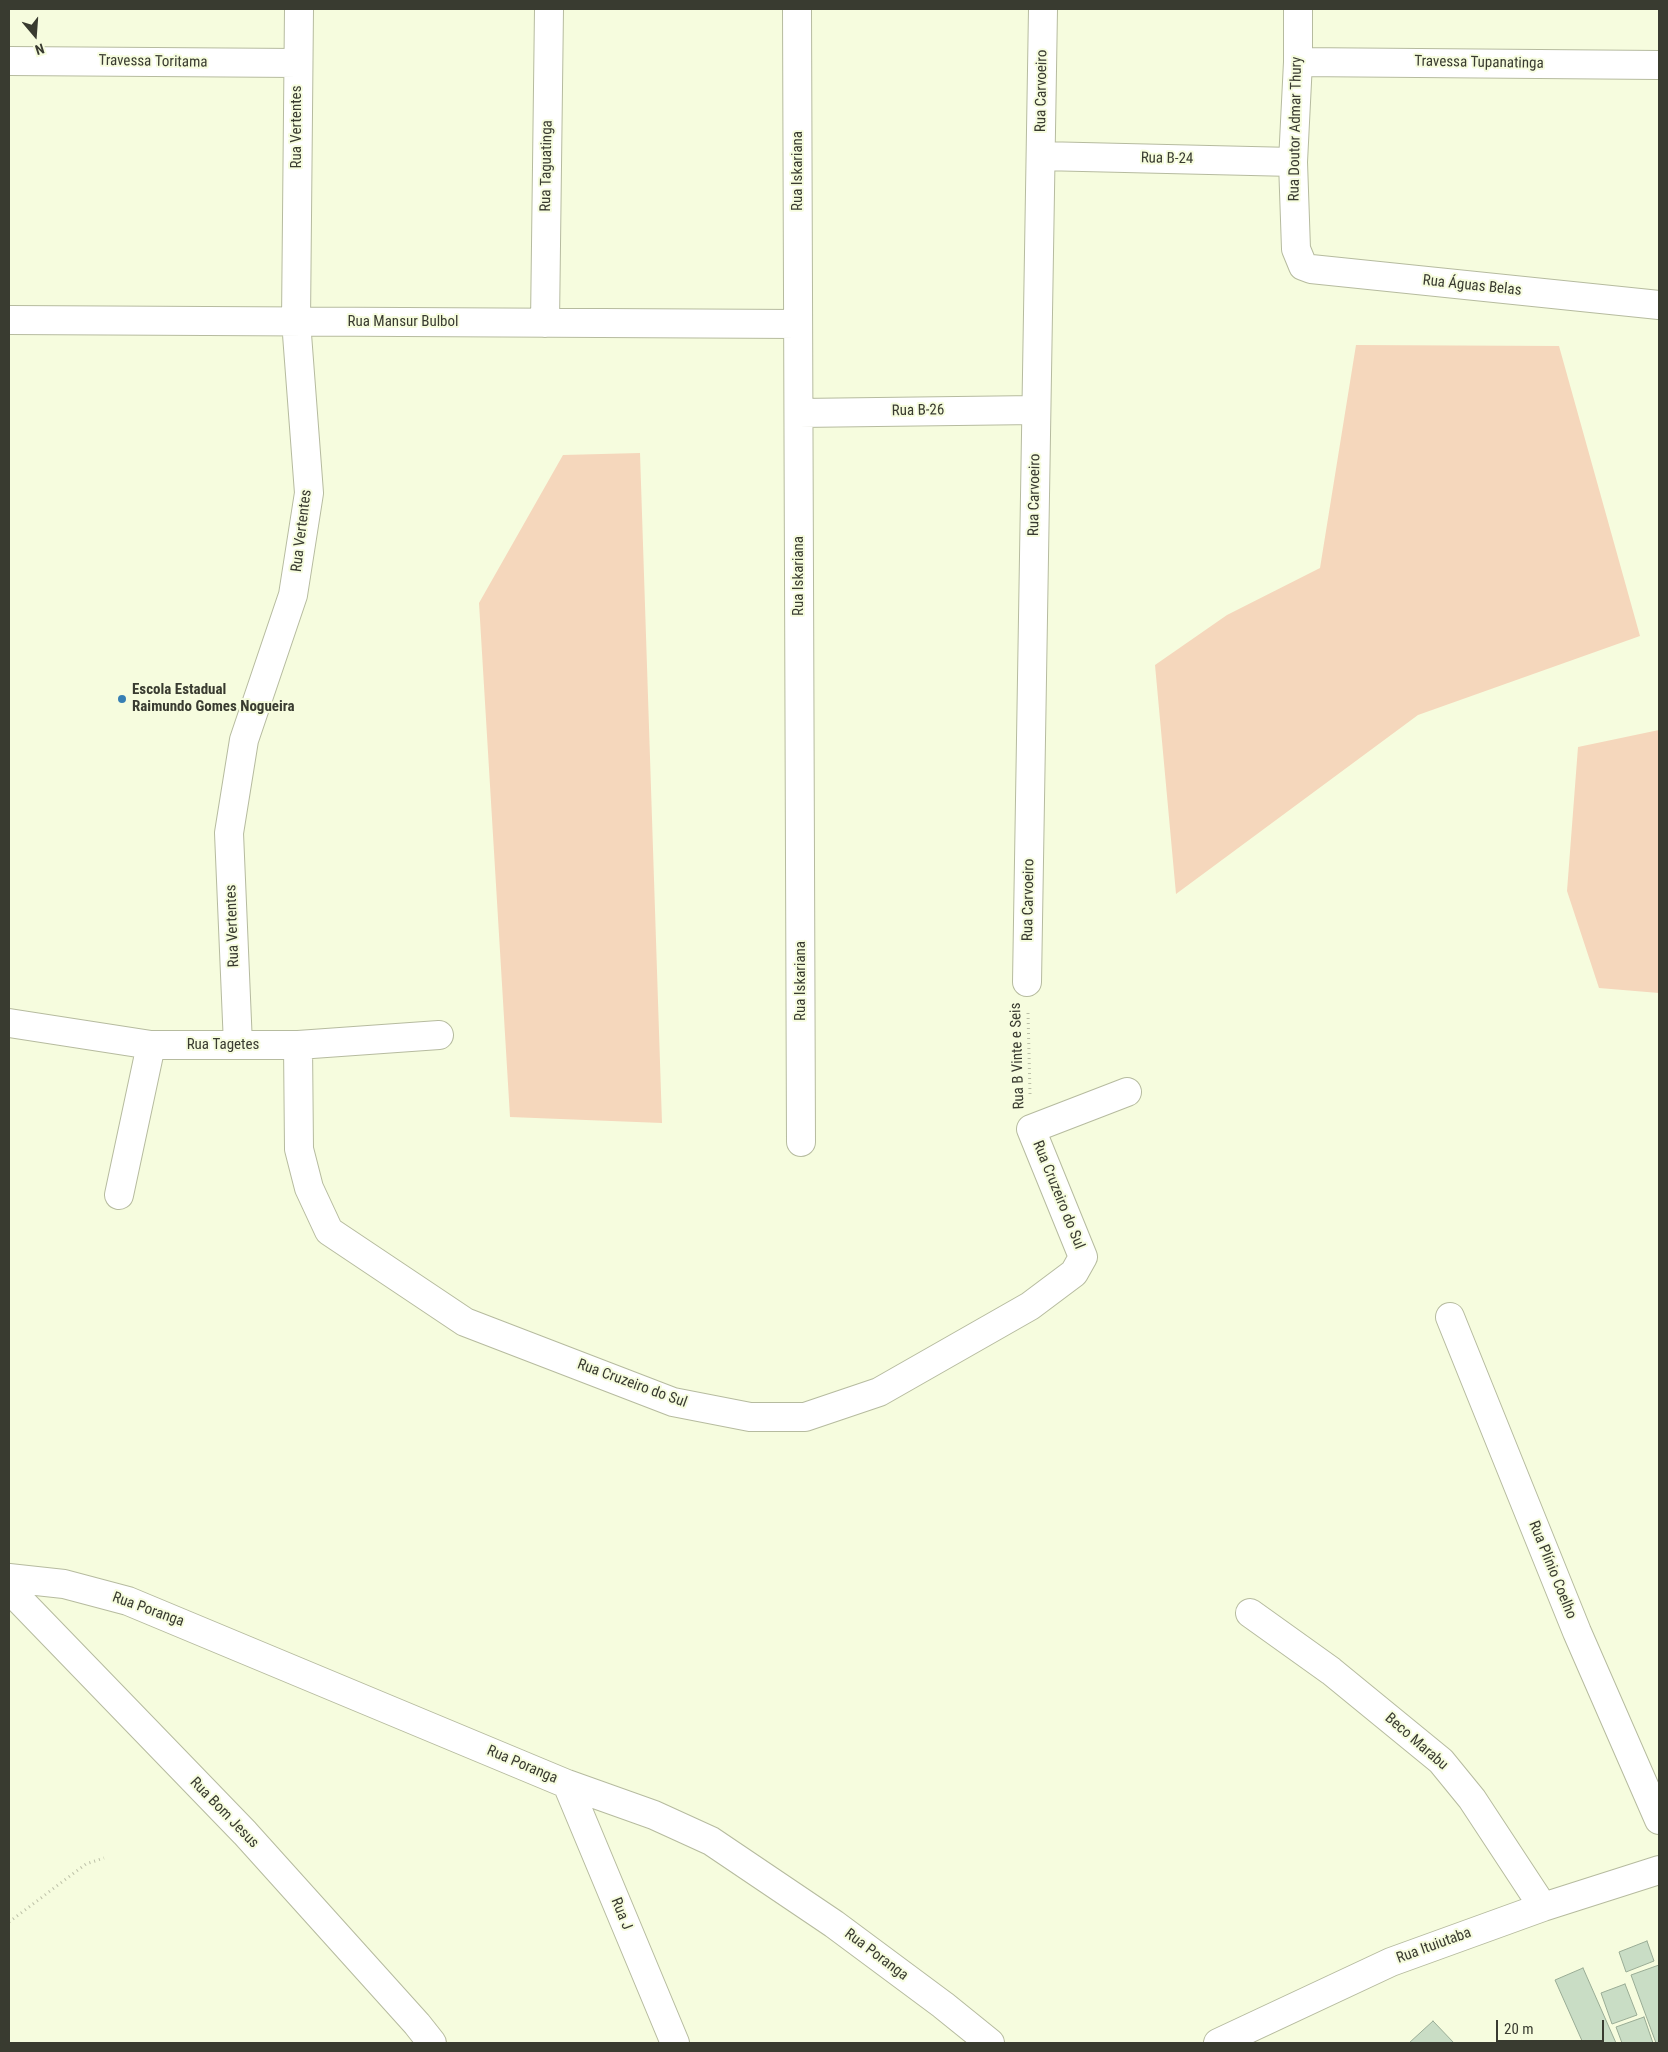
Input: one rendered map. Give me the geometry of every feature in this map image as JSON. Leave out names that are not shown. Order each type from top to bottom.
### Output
[{"type":"street","name":"Rua Vertentes","points":[[238,1045],[229,833],[244,740],[293,595],[309,493],[296,321],[299,9]]},
{"type":"street","name":"Rua Taguatinga","points":[[545,323],[549,9]]},
{"type":"street","name":"Rua Iskariana","points":[[797,9],[801,1142]]},
{"type":"street","name":"Rua Carvoeiro","points":[[1027,982],[1043,9]]},
{"type":"street","name":"Rua Doutor Admar Thury","points":[[1296,249],[1293,162],[1298,62],[1298,9]]},
{"type":"street","name":"Travessa Toritama","points":[[9,61],[298,63]]},
{"type":"street","name":"Travessa Tupanatinga","points":[[1298,62],[1659,65]]},
{"type":"street","name":"Rua B-24","points":[[1041,156],[1293,162]]},
{"type":"street","name":"Rua Águas Belas","points":[[1296,249],[1303,266],[1311,269],[1659,305]]},
{"type":"street","name":"Rua Mansur Bulbol","points":[[9,320],[798,324]]},
{"type":"street","name":"Rua B-26","points":[[799,413],[1036,410]]},
{"type":"street","name":"Rua Tagetes","points":[[9,1023],[151,1045],[298,1045],[439,1035]]},
{"type":"street","points":[[119,1195],[151,1045]]},
{"type":"street","name":"Rua Cruzeiro do Sul","points":[[298,1045],[299,1148],[309,1188],[329,1231],[465,1322],[673,1402],[750,1417],[805,1417],[879,1392],[1030,1306],[1074,1273],[1083,1257],[1032,1129],[1127,1092]]},
{"type":"street","name":"Rua Plínio Coelho","points":[[1450,1317],[1576,1632],[1659,1820]]},
{"type":"street","name":"Rua Poranga","points":[[9,1578],[64,1584],[128,1601],[567,1784],[654,1814],[712,1841],[834,1924],[990,2043]]},
{"type":"street","name":"Rua Bom Jesus","points":[[9,1589],[245,1833],[432,2043]]},
{"type":"street","name":"Beco Marabu","points":[[1250,1613],[1331,1671],[1441,1761],[1472,1799],[1544,1907]]},
{"type":"street","name":"Rua J","points":[[567,1784],[675,2043]]},
{"type":"street","name":"Rua Ituiutaba","points":[[1218,2043],[1391,1962],[1544,1907],[1659,1870]]},
{"type":"path","name":"Rua B Vinte e Seis","points":[[1027,982],[1032,1129]]},
{"type":"path","points":[[9,1922],[86,1864],[104,1858]]},
{"type":"shaded area","points":[[1356,345],[1559,346],[1640,636],[1418,715],[1176,894],[1155,665],[1227,615],[1320,568]]},
{"type":"shaded area","points":[[640,453],[662,1123],[510,1117],[479,603],[563,455]]},
{"type":"shaded area","points":[[1659,730],[1659,993],[1599,988],[1567,891],[1578,747]]},
{"type":"building","points":[[1647,1941],[1654,1961],[1626,1972],[1619,1952]]},
{"type":"building","points":[[1659,1965],[1659,2043],[1656,2043],[1631,1975]]},
{"type":"building","points":[[1583,1968],[1616,2043],[1583,2043],[1555,1980]]},
{"type":"building","points":[[1625,1984],[1637,2015],[1612,2024],[1601,1993]]},
{"type":"building","points":[[1644,2017],[1653,2043],[1622,2043],[1616,2027]]},
{"type":"building","points":[[1433,2021],[1454,2043],[1409,2043]]},
{"type":"place","name":"Escola Estadual Raimundo Gomes Nogueira","points":[[122,699]]}]
